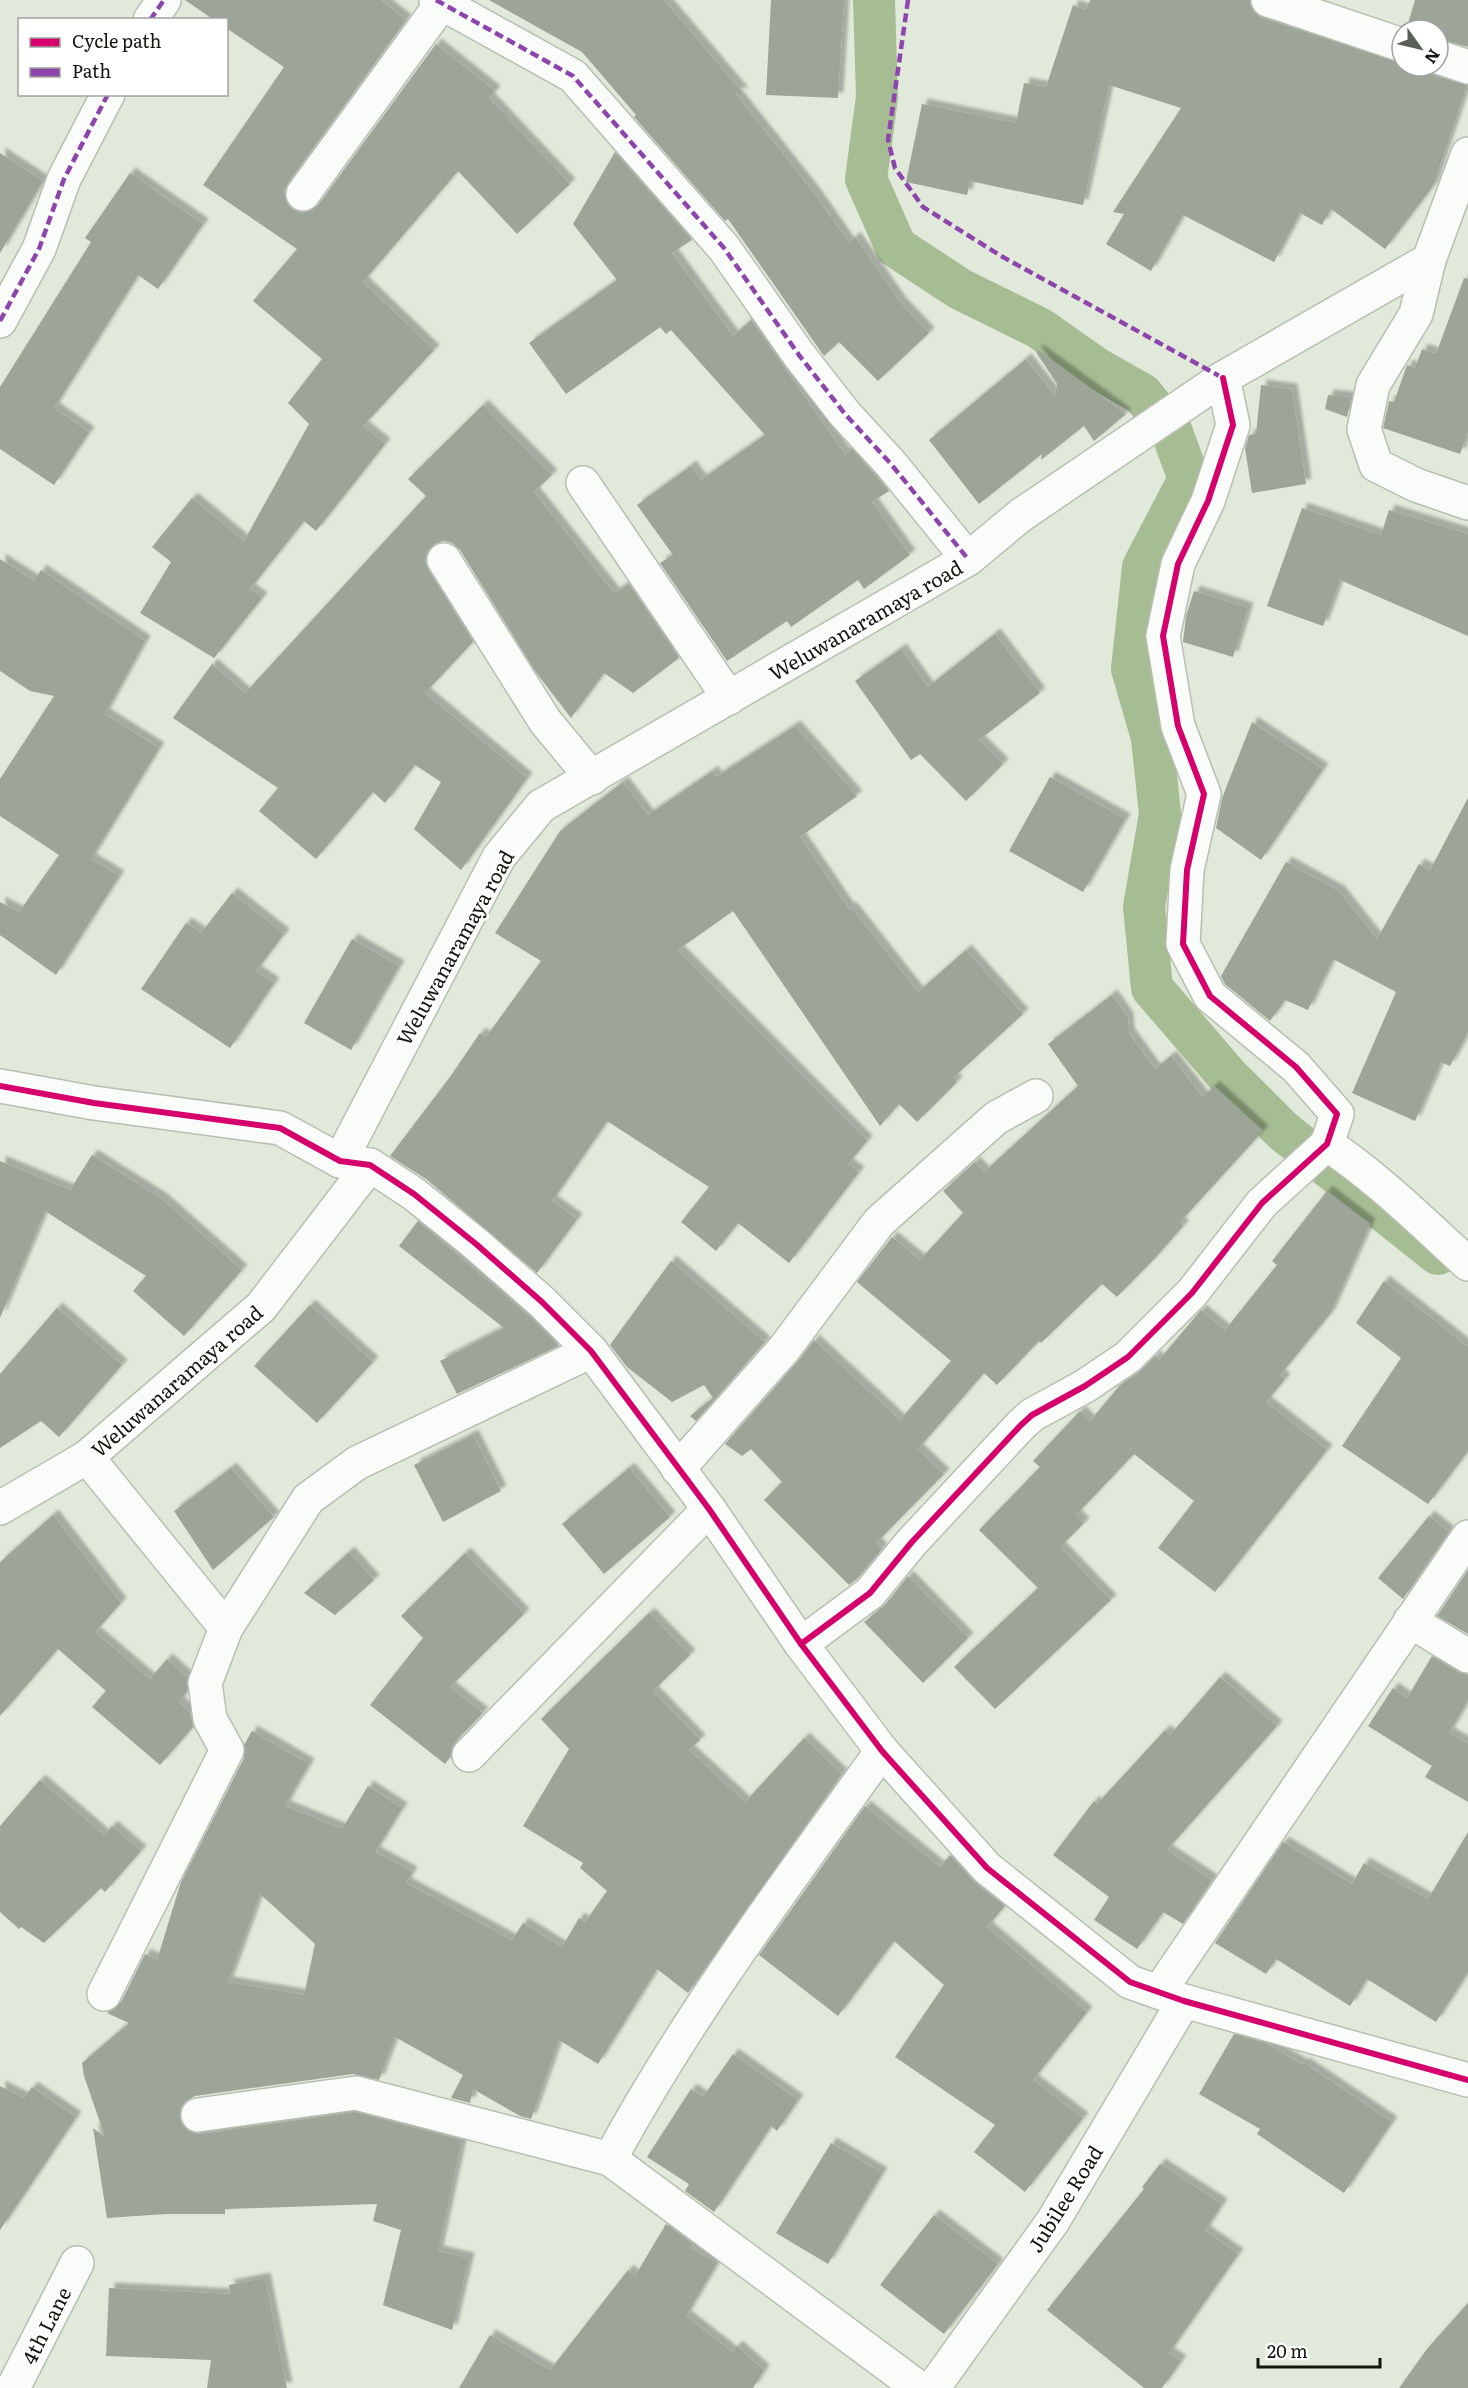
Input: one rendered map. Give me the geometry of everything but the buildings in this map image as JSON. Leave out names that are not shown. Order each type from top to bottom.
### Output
[{"type":"street","points":[[151,18],[164,0]]},
{"type":"street","points":[[1268,0],[1390,41]]},
{"type":"street","points":[[303,194],[439,2],[573,76],[724,248],[800,356],[845,414],[891,464],[968,559]]},
{"type":"street","points":[[1450,61],[1468,67]]},
{"type":"street","points":[[0,321],[39,249],[64,179],[107,96]]},
{"type":"street","points":[[1468,154],[1429,260],[1416,314],[1372,385],[1364,429],[1376,465],[1416,485],[1468,503]]},
{"type":"street","name":"Weluwanaramaya road","points":[[0,1508],[87,1457],[261,1307],[355,1163],[499,857],[541,806],[968,559],[1021,515],[1223,378],[1429,260]]},
{"type":"street","points":[[801,1644],[870,1593],[911,1544],[1026,1419],[1085,1386],[1128,1357],[1192,1293],[1262,1203],[1327,1144],[1337,1114],[1296,1067],[1210,996],[1183,944],[1187,870],[1204,794],[1178,726],[1163,636],[1178,564],[1208,501],[1233,426],[1223,378]]},
{"type":"street","points":[[584,483],[729,698]]},
{"type":"street","points":[[444,560],[545,721],[592,778]]},
{"type":"street","points":[[0,1086],[94,1103],[280,1128],[414,1194],[542,1302],[591,1351],[709,1509],[801,1644],[882,1751],[987,1868],[1130,1982],[1171,1997],[1468,2080]]},
{"type":"street","points":[[678,1469],[784,1349],[879,1222],[996,1118],[1036,1096]]},
{"type":"street","points":[[1327,1144],[1396,1196],[1468,1264]]},
{"type":"street","points":[[104,1994],[227,1750],[210,1719],[204,1683],[226,1628],[308,1499],[357,1462],[591,1351]]},
{"type":"street","points":[[87,1457],[226,1628]]},
{"type":"street","points":[[469,1755],[709,1509]]},
{"type":"street","name":"Jubilee Road","points":[[933,2388],[1053,2221],[1171,1997],[1410,1621],[1468,1537]]},
{"type":"street","points":[[1410,1621],[1468,1656]]},
{"type":"street","points":[[610,2158],[640,2103],[741,1946],[882,1751]]},
{"type":"street","points":[[198,2115],[356,2093],[610,2158],[919,2388]]},
{"type":"street","name":"4th Lane","points":[[13,2388],[77,2263]]},
{"type":"waterway","points":[[874,0],[877,97],[866,179],[896,247],[960,289],[1039,328],[1096,368],[1142,394],[1171,430],[1189,479],[1143,567],[1132,669],[1152,738],[1160,814],[1144,907],[1152,988],[1227,1075],[1283,1131],[1438,1254]]},
{"type":"marked path","points":[[151,18],[164,0]]},
{"type":"marked path","points":[[436,0],[573,76],[724,248],[799,355],[845,414],[891,464],[968,559]]},
{"type":"marked path","points":[[908,0],[888,140],[895,168],[923,207],[1001,256],[1223,378]]},
{"type":"marked path","points":[[0,321],[39,249],[64,179],[107,96]]},
{"type":"cycle path","points":[[801,1644],[870,1593],[911,1543],[1032,1415],[1085,1386],[1128,1357],[1192,1293],[1262,1203],[1327,1144],[1337,1114],[1296,1067],[1210,996],[1183,944],[1187,870],[1204,794],[1178,726],[1163,636],[1178,564],[1208,501],[1233,425],[1223,378]]},
{"type":"cycle path","points":[[0,1086],[94,1103],[280,1128],[340,1161],[370,1165],[414,1194],[542,1302],[591,1351],[709,1509],[801,1644],[882,1751],[987,1868],[1130,1982],[1184,2001],[1468,2080]]}]
